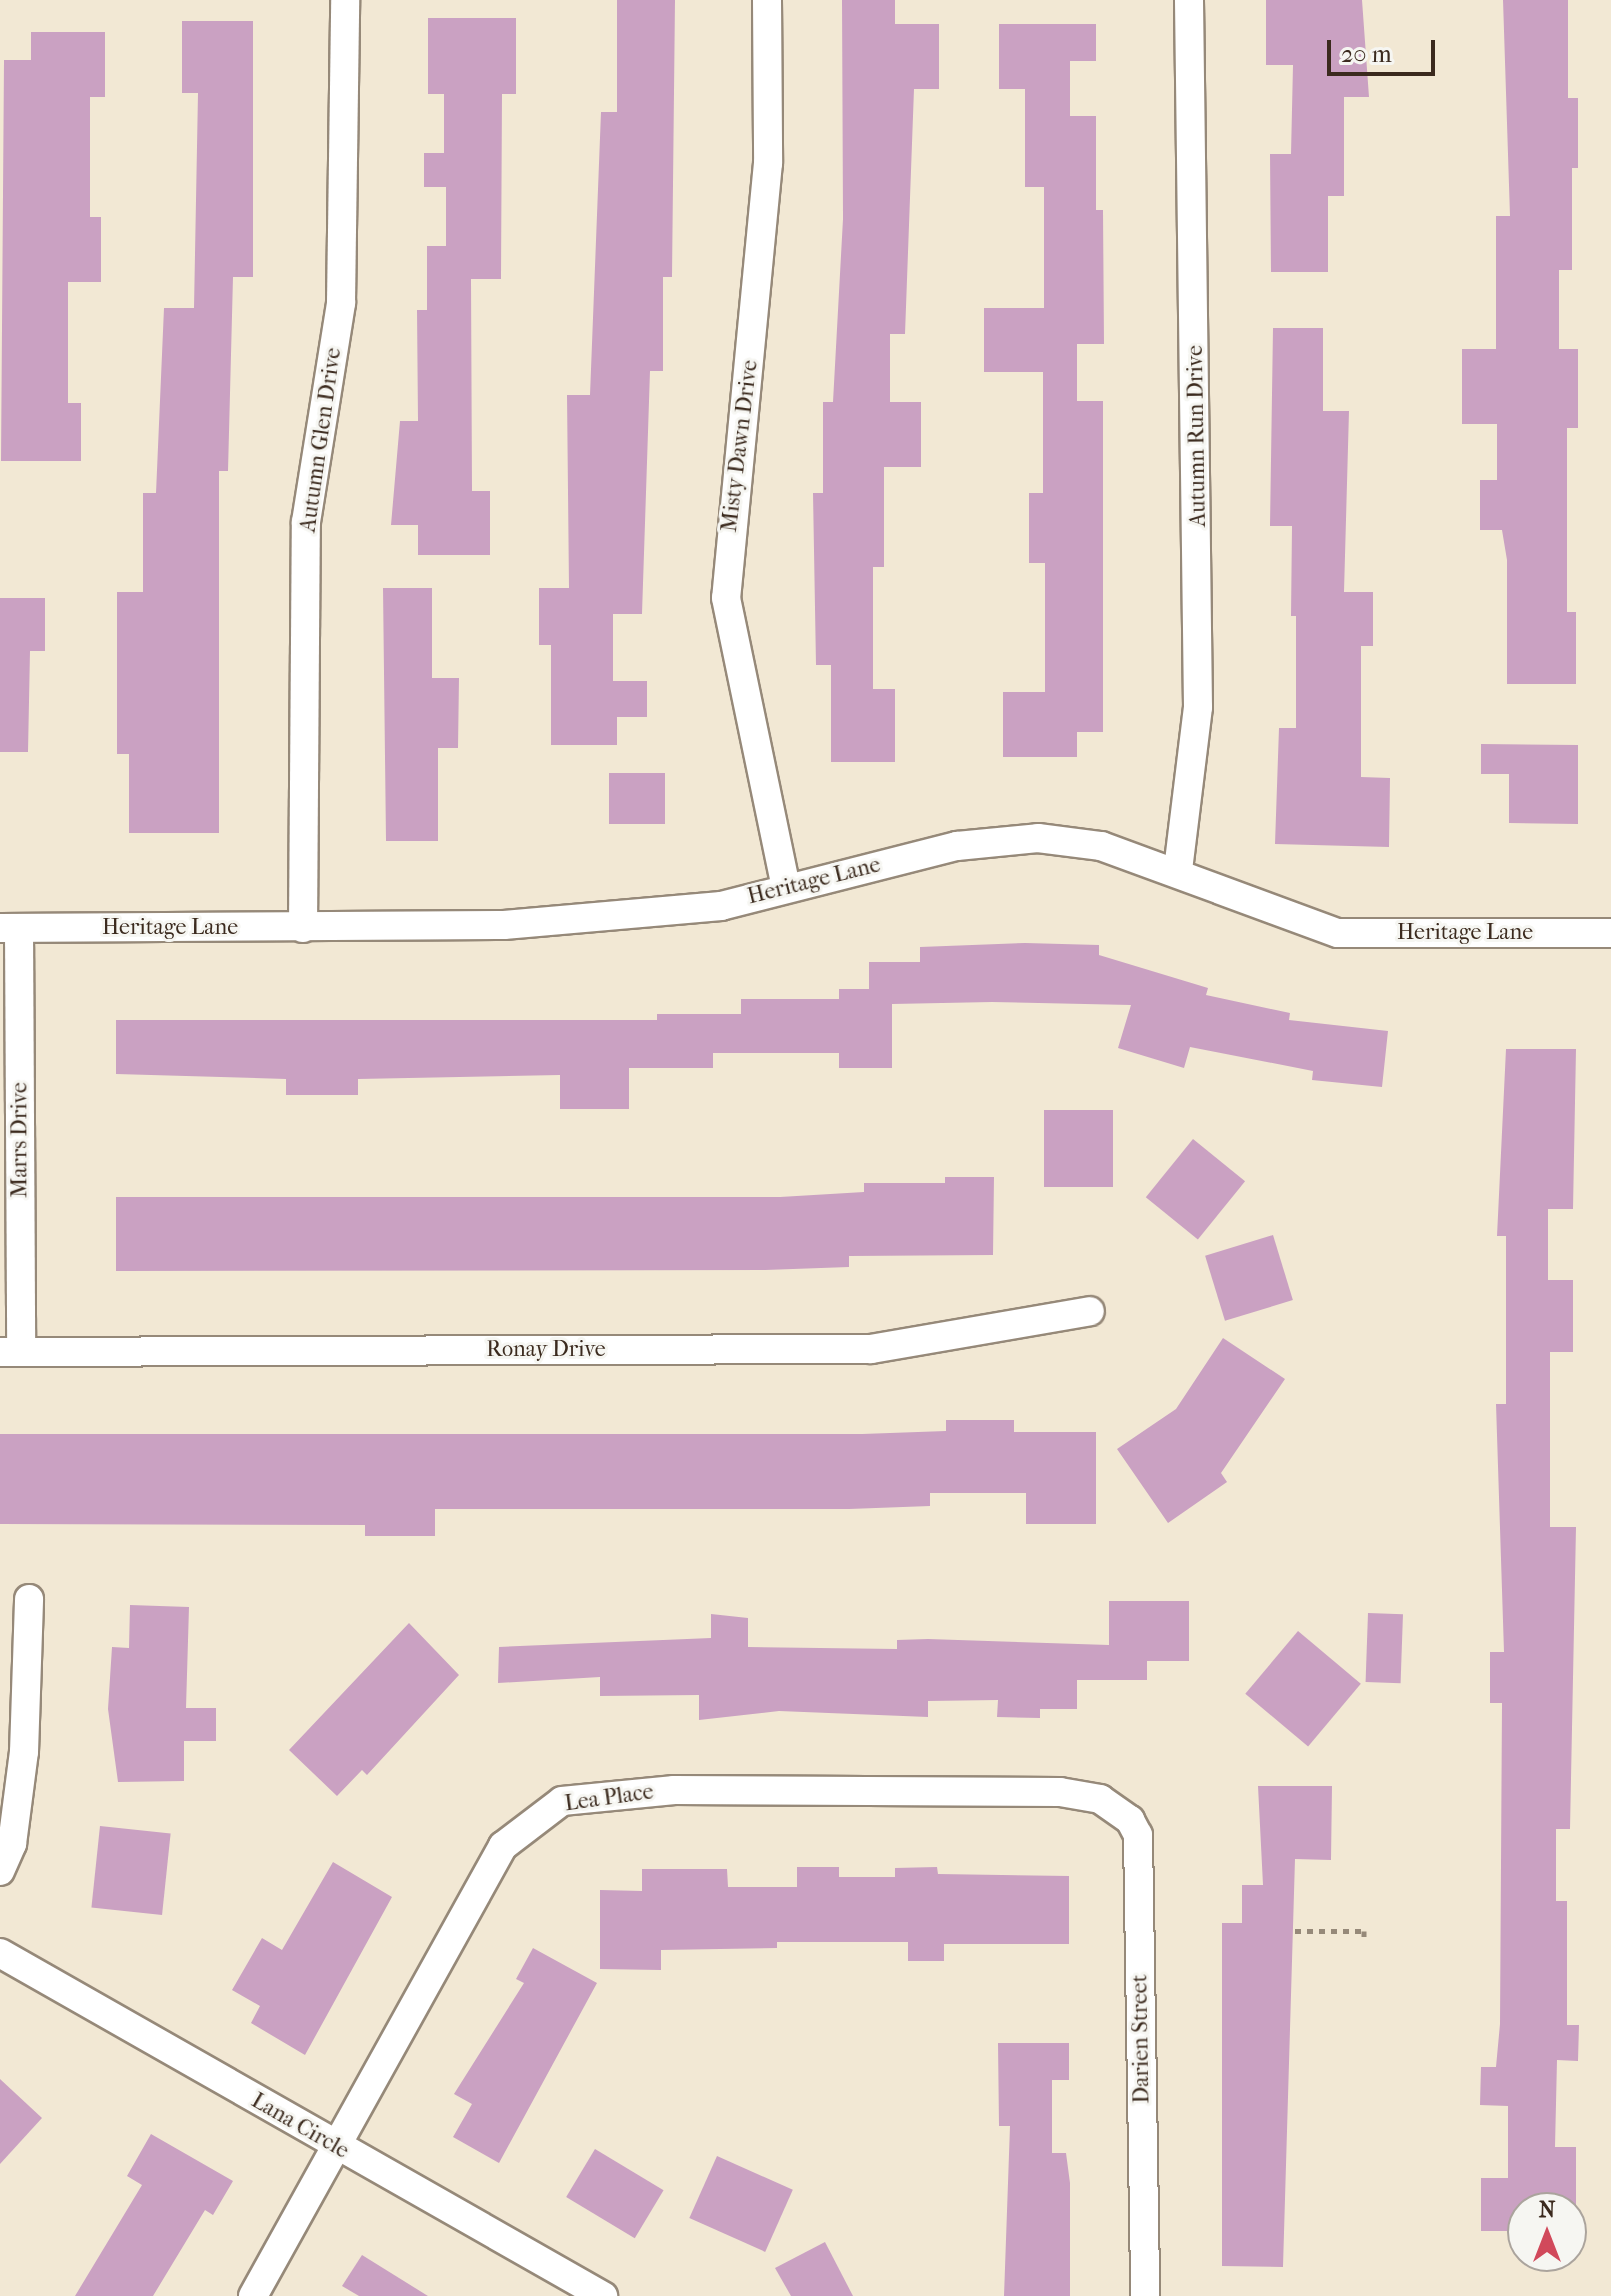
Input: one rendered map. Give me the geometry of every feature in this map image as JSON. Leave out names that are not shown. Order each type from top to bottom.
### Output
[{"type":"street","name":"Autumn Glen Drive","points":[[303,928],[306,522],[341,303],[345,0]]},
{"type":"street","name":"Misty Dawn Drive","points":[[767,0],[767,178],[726,598],[786,887]]},
{"type":"street","name":"Autumn Run Drive","points":[[1178,870],[1198,707],[1189,0]]},
{"type":"street","name":"Heritage Lane","points":[[10,928],[504,925],[721,906],[957,846],[1038,838],[1101,846],[1178,870],[1300,925],[1338,933],[1611,933]]},
{"type":"street","name":"Marrs Drive","points":[[10,928],[11,1352]]},
{"type":"street","name":"Ronay Drive","points":[[11,1352],[871,1349],[1090,1311]]},
{"type":"street","points":[[0,1871],[12,1844],[24,1752],[29,1599]]},
{"type":"street","name":"Lea Place","points":[[253,2296],[503,1846],[562,1801],[674,1790],[1060,1792],[1100,1799]]},
{"type":"street","name":"Darien Street","points":[[1100,1799],[1138,1835],[1145,2296]]},
{"type":"street","name":"Lana Circle","points":[[0,1953],[335,2147],[603,2296]]},
{"type":"path","points":[[1295,1931],[1364,1931],[1364,1939]]},
{"type":"building","points":[[617,0],[675,0],[672,277],[663,277],[663,371],[650,371],[642,614],[613,614],[613,681],[647,681],[647,717],[617,717],[617,745],[551,745],[551,645],[539,645],[539,588],[569,588],[567,395],[590,395],[601,112],[617,112]]},
{"type":"building","points":[[842,0],[895,0],[895,24],[939,24],[939,89],[914,89],[905,334],[890,334],[890,402],[921,402],[921,467],[884,467],[884,567],[873,567],[873,689],[895,689],[895,762],[831,762],[831,665],[816,665],[813,493],[823,493],[823,402],[833,402],[843,219]]},
{"type":"building","points":[[1266,0],[1362,0],[1369,97],[1344,97],[1344,196],[1328,196],[1328,272],[1271,272],[1270,154],[1291,154],[1293,65],[1266,65]]},
{"type":"building","points":[[1503,0],[1568,0],[1568,98],[1578,98],[1578,168],[1572,168],[1572,270],[1559,270],[1559,349],[1578,349],[1578,428],[1567,428],[1567,612],[1576,612],[1576,684],[1507,684],[1507,560],[1502,530],[1480,530],[1480,480],[1497,480],[1497,424],[1462,424],[1462,349],[1496,349],[1496,216],[1510,216]]},
{"type":"building","points":[[428,18],[516,18],[516,94],[502,94],[501,279],[471,279],[472,491],[490,491],[490,555],[418,555],[418,525],[391,525],[400,421],[418,421],[417,310],[427,310],[427,246],[446,246],[446,187],[424,187],[424,153],[444,153],[444,94],[428,94]]},
{"type":"building","points":[[182,21],[253,21],[253,277],[233,277],[228,471],[219,471],[219,833],[129,833],[129,754],[117,754],[117,592],[143,592],[143,493],[156,493],[164,308],[194,308],[198,93],[182,93]]},
{"type":"building","points":[[999,24],[1096,24],[1096,61],[1070,61],[1070,116],[1096,116],[1096,210],[1103,210],[1104,344],[1077,344],[1077,401],[1103,401],[1103,732],[1077,732],[1077,757],[1003,757],[1003,692],[1045,692],[1045,563],[1029,563],[1029,493],[1043,493],[1043,372],[984,372],[984,308],[1044,308],[1044,187],[1025,187],[1025,89],[999,89]]},
{"type":"building","points":[[31,32],[105,32],[105,97],[90,97],[90,217],[101,217],[101,282],[68,282],[68,403],[81,403],[81,461],[1,461],[4,60],[31,60]]},
{"type":"building","points":[[1273,328],[1323,328],[1323,411],[1349,411],[1344,592],[1373,592],[1373,646],[1361,646],[1361,777],[1390,778],[1389,847],[1275,844],[1279,728],[1296,728],[1296,616],[1291,616],[1292,526],[1270,526]]},
{"type":"building","points":[[383,588],[432,588],[432,678],[459,678],[458,748],[438,748],[438,841],[386,841]]},
{"type":"building","points":[[0,598],[45,598],[45,651],[30,651],[28,752],[0,752]]},
{"type":"building","points":[[1481,744],[1578,745],[1578,824],[1509,823],[1509,774],[1481,774]]},
{"type":"building","points":[[609,773],[665,773],[665,824],[609,824]]},
{"type":"building","points":[[1025,943],[1099,945],[1099,955],[1208,988],[1206,995],[1290,1013],[1289,1020],[1388,1031],[1382,1087],[1312,1080],[1313,1071],[1190,1047],[1184,1068],[1118,1048],[1131,1005],[992,1002],[892,1004],[892,1068],[839,1068],[839,1053],[713,1053],[713,1068],[629,1068],[629,1109],[560,1109],[560,1075],[358,1079],[358,1095],[286,1095],[286,1079],[116,1074],[116,1020],[657,1020],[657,1014],[741,1014],[741,999],[839,999],[839,989],[869,989],[869,962],[920,962],[920,947]]},
{"type":"building","points":[[1506,1049],[1576,1049],[1573,1209],[1548,1209],[1548,1280],[1573,1280],[1573,1352],[1550,1352],[1550,1527],[1576,1527],[1570,1829],[1556,1829],[1556,1901],[1567,1901],[1567,2025],[1579,2025],[1578,2061],[1557,2060],[1555,2147],[1576,2147],[1576,2192],[1507,2192],[1507,2231],[1481,2231],[1481,2178],[1508,2178],[1508,2106],[1480,2105],[1481,2067],[1496,2067],[1500,2024],[1502,1703],[1490,1703],[1490,1652],[1504,1652],[1496,1404],[1506,1404],[1506,1236],[1497,1236]]},
{"type":"building","points":[[1044,1110],[1113,1110],[1113,1187],[1044,1187]]},
{"type":"building","points":[[1193,1139],[1245,1181],[1198,1239],[1146,1197]]},
{"type":"building","points":[[945,1177],[994,1177],[993,1255],[849,1256],[849,1267],[765,1270],[116,1271],[116,1197],[780,1197],[864,1192],[864,1183],[945,1183]]},
{"type":"building","points":[[1273,1235],[1293,1300],[1225,1321],[1205,1256]]},
{"type":"building","points":[[1223,1338],[1285,1379],[1221,1473],[1227,1482],[1168,1523],[1117,1449],[1176,1409]]},
{"type":"building","points":[[946,1420],[1014,1420],[1014,1432],[1096,1432],[1096,1524],[1026,1524],[1026,1493],[930,1493],[930,1506],[849,1509],[435,1509],[435,1536],[365,1536],[365,1525],[0,1524],[0,1434],[862,1434],[946,1431]]},
{"type":"building","points":[[1109,1601],[1189,1601],[1189,1661],[1147,1661],[1147,1680],[1077,1680],[1077,1709],[1040,1709],[1040,1718],[997,1717],[998,1700],[928,1701],[928,1717],[779,1711],[699,1720],[699,1695],[600,1696],[600,1677],[498,1683],[499,1647],[711,1638],[711,1614],[748,1618],[748,1647],[897,1649],[897,1640],[928,1639],[1109,1645]]},
{"type":"building","points":[[130,1605],[189,1607],[186,1708],[216,1708],[216,1741],[184,1741],[184,1781],[118,1782],[108,1709],[112,1647],[129,1648]]},
{"type":"building","points":[[1368,1613],[1403,1614],[1401,1683],[1366,1682]]},
{"type":"building","points":[[409,1623],[459,1675],[367,1775],[362,1770],[337,1796],[289,1750]]},
{"type":"building","points":[[1298,1631],[1361,1684],[1308,1747],[1245,1694]]},
{"type":"building","points":[[1258,1786],[1332,1786],[1331,1860],[1295,1859],[1283,2267],[1222,2266],[1222,1923],[1242,1923],[1242,1885],[1263,1885]]},
{"type":"building","points":[[100,1826],[171,1833],[162,1915],[91,1908]]},
{"type":"building","points":[[333,1862],[392,1897],[305,2055],[251,2023],[260,2006],[232,1990],[262,1938],[282,1950]]},
{"type":"building","points":[[797,1867],[839,1867],[839,1877],[895,1877],[895,1868],[937,1867],[938,1874],[1069,1876],[1069,1944],[944,1944],[944,1961],[908,1961],[908,1942],[777,1942],[777,1948],[661,1950],[661,1970],[600,1969],[600,1890],[642,1891],[642,1869],[727,1869],[728,1887],[797,1887]]},
{"type":"building","points":[[533,1948],[597,1983],[499,2163],[453,2137],[472,2104],[454,2094],[524,1983],[516,1979]]},
{"type":"building","points":[[998,2043],[1069,2043],[1069,2080],[1052,2080],[1052,2153],[1066,2153],[1070,2183],[1070,2296],[1004,2296],[1010,2126],[999,2126]]},
{"type":"building","points":[[0,2079],[42,2118],[0,2164]]},
{"type":"building","points":[[151,2134],[233,2181],[213,2215],[205,2210],[153,2296],[75,2296],[142,2185],[127,2176]]},
{"type":"building","points":[[595,2149],[664,2190],[635,2238],[566,2197]]},
{"type":"building","points":[[717,2156],[793,2190],[765,2252],[689,2218]]},
{"type":"building","points":[[825,2242],[853,2296],[791,2296],[775,2268]]},
{"type":"building","points":[[362,2255],[428,2296],[359,2296],[342,2286]]}]
